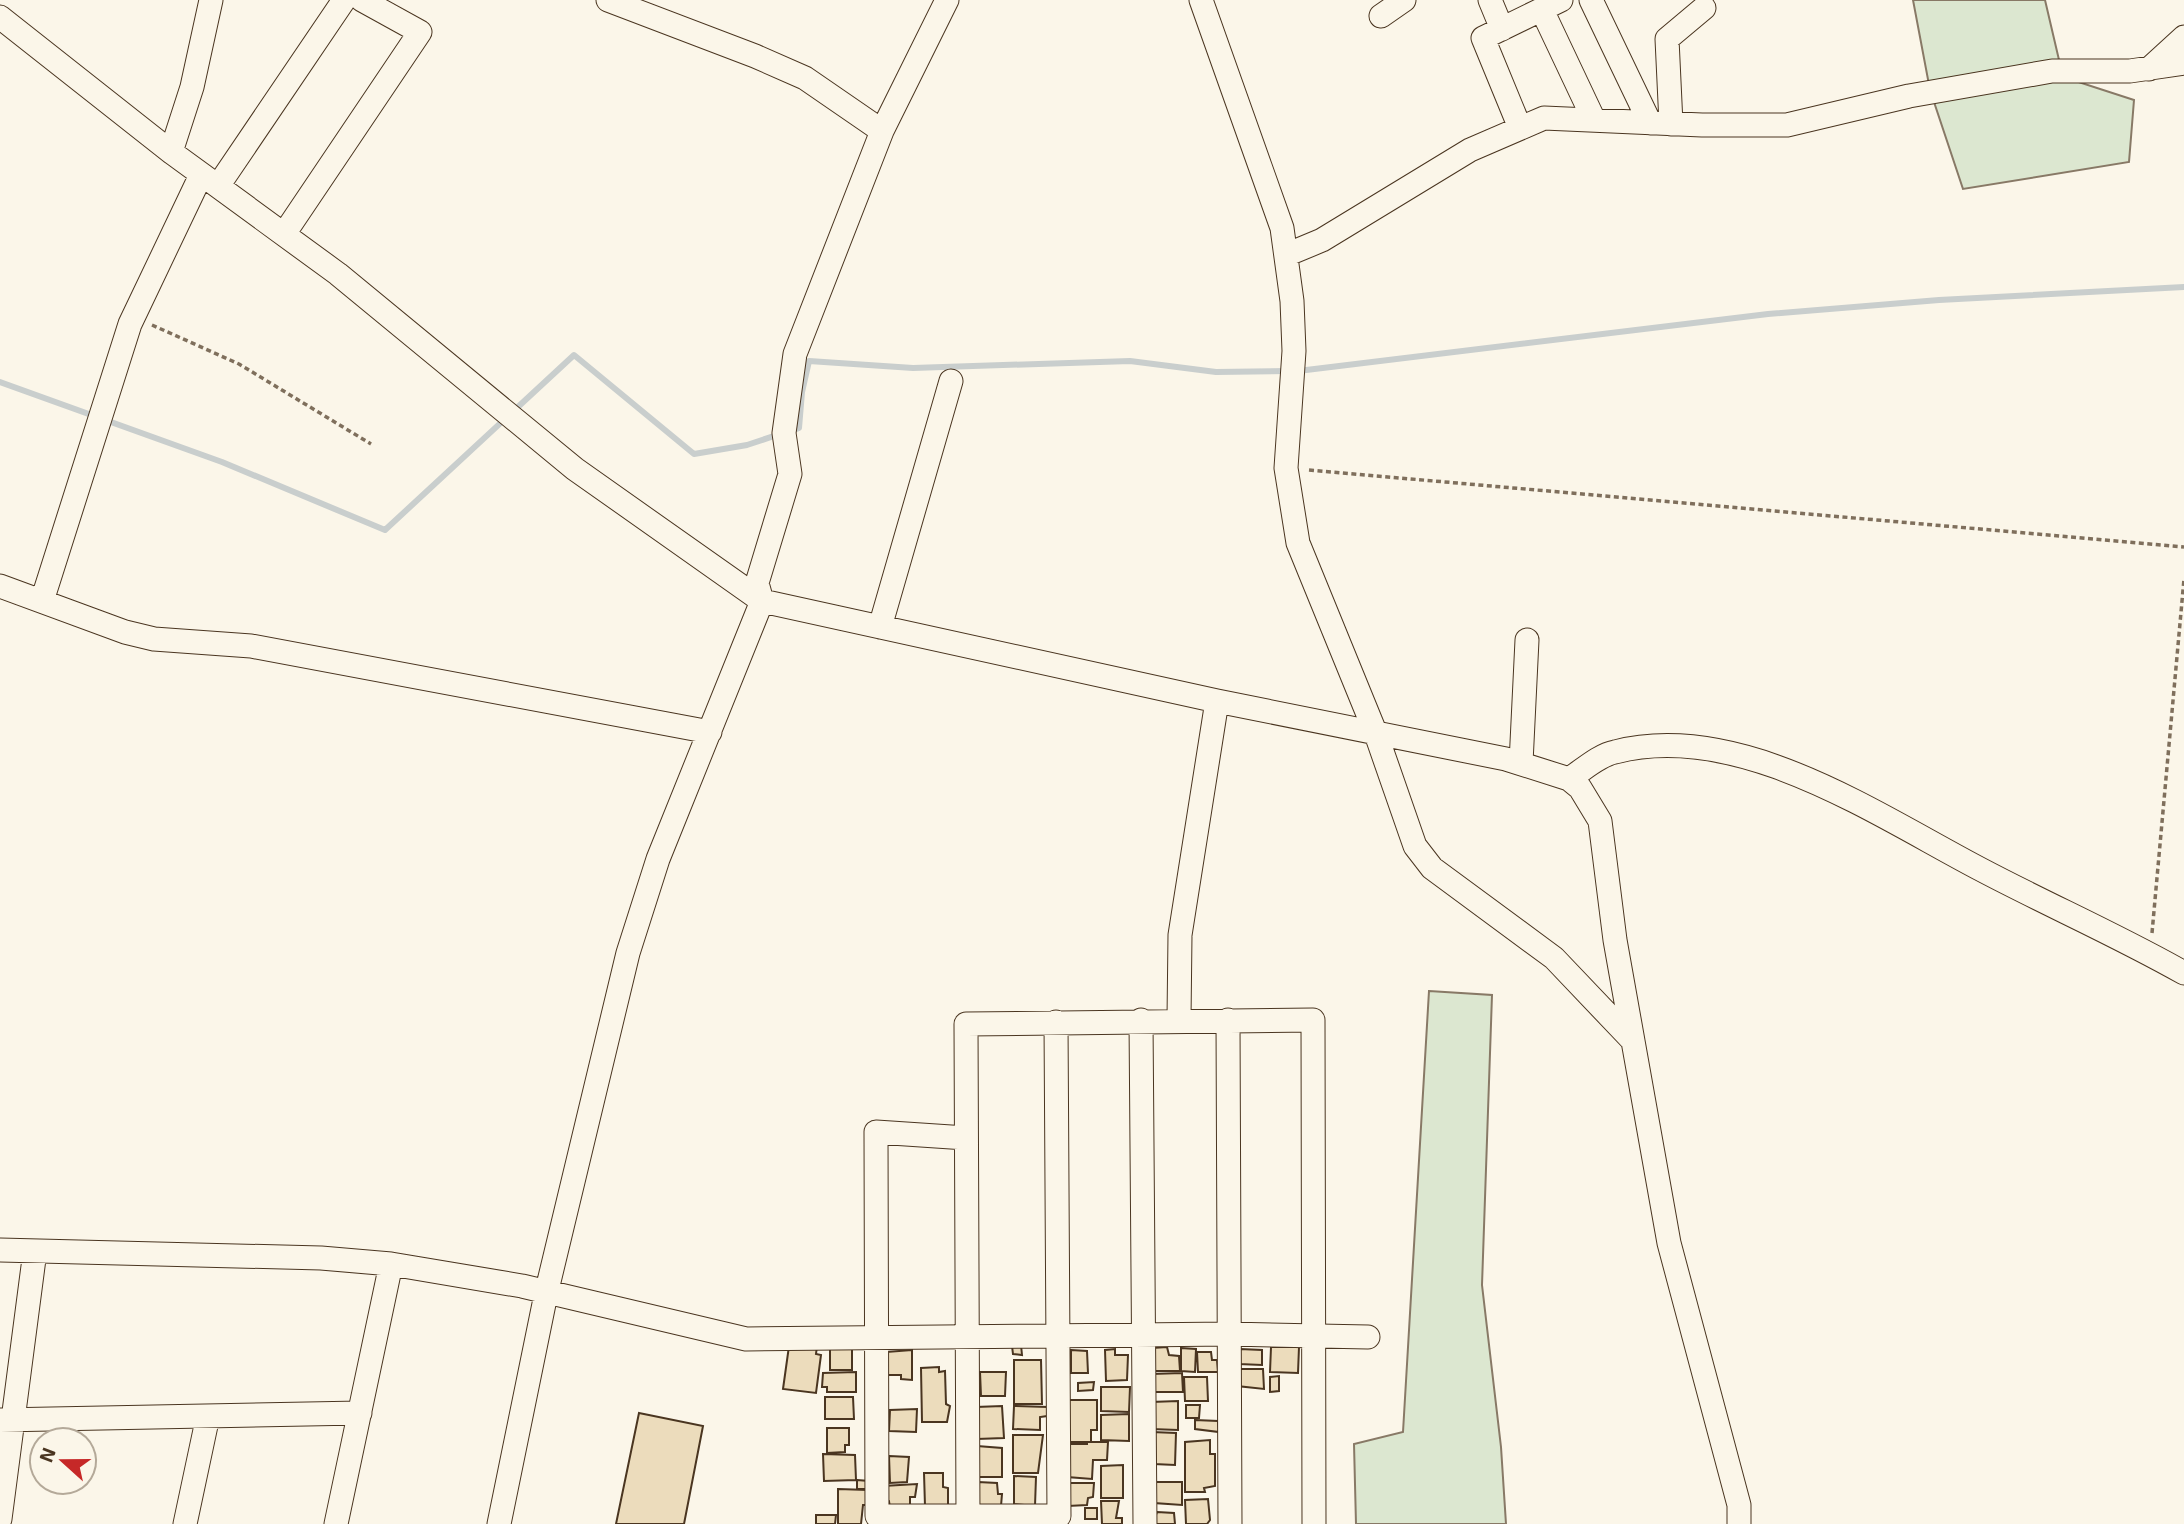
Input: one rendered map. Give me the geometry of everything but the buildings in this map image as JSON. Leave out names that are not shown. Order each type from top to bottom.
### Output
[{"type":"street","points":[[171,152],[192,87],[211,0]]},
{"type":"street","points":[[42,601],[134,316],[209,180],[344,0]]},
{"type":"street","points":[[284,234],[420,32],[362,0]]},
{"type":"street","points":[[608,0],[659,10],[804,78],[882,131]]},
{"type":"street","points":[[499,1524],[546,1294],[628,953],[657,859],[762,601],[757,583],[790,474],[783,433],[795,354],[882,131],[947,0]]},
{"type":"street","points":[[1201,0],[1282,228],[1294,351],[1286,468],[1298,543],[1376,734],[1415,846],[1432,867],[1554,958],[1633,1041]]},
{"type":"street","points":[[1381,16],[1404,0]]},
{"type":"street","points":[[1490,0],[1502,29]]},
{"type":"street","points":[[1591,0],[1661,123]]},
{"type":"street","points":[[1520,128],[1483,38],[1551,5],[1594,120]]},
{"type":"street","points":[[1661,123],[1667,39],[1704,8]]},
{"type":"street","points":[[0,17],[171,152],[395,319],[575,469],[762,601],[1217,701],[1521,764],[1569,779],[1580,788],[1601,821],[1615,940],[1669,1243],[1739,1505],[1739,1524]]},
{"type":"street","points":[[2149,69],[2184,37]]},
{"type":"street","points":[[1286,255],[1322,240],[1470,150],[1544,118],[1787,125],[1909,96],[2052,71],[2149,69],[2184,63]]},
{"type":"street","points":[[880,627],[951,381]]},
{"type":"street","points":[[0,586],[125,632],[154,639],[251,646],[710,732]]},
{"type":"street","points":[[1521,764],[1527,640]]},
{"type":"street","points":[[1179,1019],[1180,935],[1217,701]]},
{"type":"street","points":[[1569,779],[1612,752],[1655,745],[1706,748],[1761,761],[1836,792],[2184,973]]},
{"type":"street","points":[[956,1519],[967,1337],[966,1024],[1179,1019],[1313,1020],[1314,1524]]},
{"type":"street","points":[[1141,1020],[1145,1524]]},
{"type":"street","points":[[1228,1020],[1230,1524]]},
{"type":"street","points":[[966,1138],[876,1132],[877,1516],[1024,1520],[1059,1516],[1056,1022]]},
{"type":"street","points":[[0,1250],[321,1258],[391,1264],[469,1276],[746,1339],[1229,1334],[1368,1337]]},
{"type":"street","points":[[0,1519],[6,1420],[35,1251]]},
{"type":"street","points":[[336,1524],[391,1264]]},
{"type":"street","points":[[6,1420],[360,1413]]},
{"type":"street","points":[[185,1524],[208,1416]]},
{"type":"path","points":[[134,316],[239,364],[371,444]]},
{"type":"path","points":[[1286,468],[2184,547]]},
{"type":"path","points":[[2150,954],[2184,579]]},
{"type":"green space","points":[[1913,0],[2045,0],[2063,77],[2134,100],[2129,162],[1963,189],[1930,90]]},
{"type":"green space","points":[[1429,991],[1492,995],[1482,1285],[1501,1447],[1506,1524],[1356,1524],[1354,1444],[1403,1432]]},
{"type":"waterway","points":[[1298,371],[1768,314],[1939,300],[2184,287]]},
{"type":"waterway","points":[[0,382],[222,462],[385,530],[574,355],[694,454],[747,445],[780,434]]},
{"type":"waterway","points":[[791,431],[799,428],[802,392],[809,361],[913,368],[1130,361],[1216,372],[1287,371]]}]
